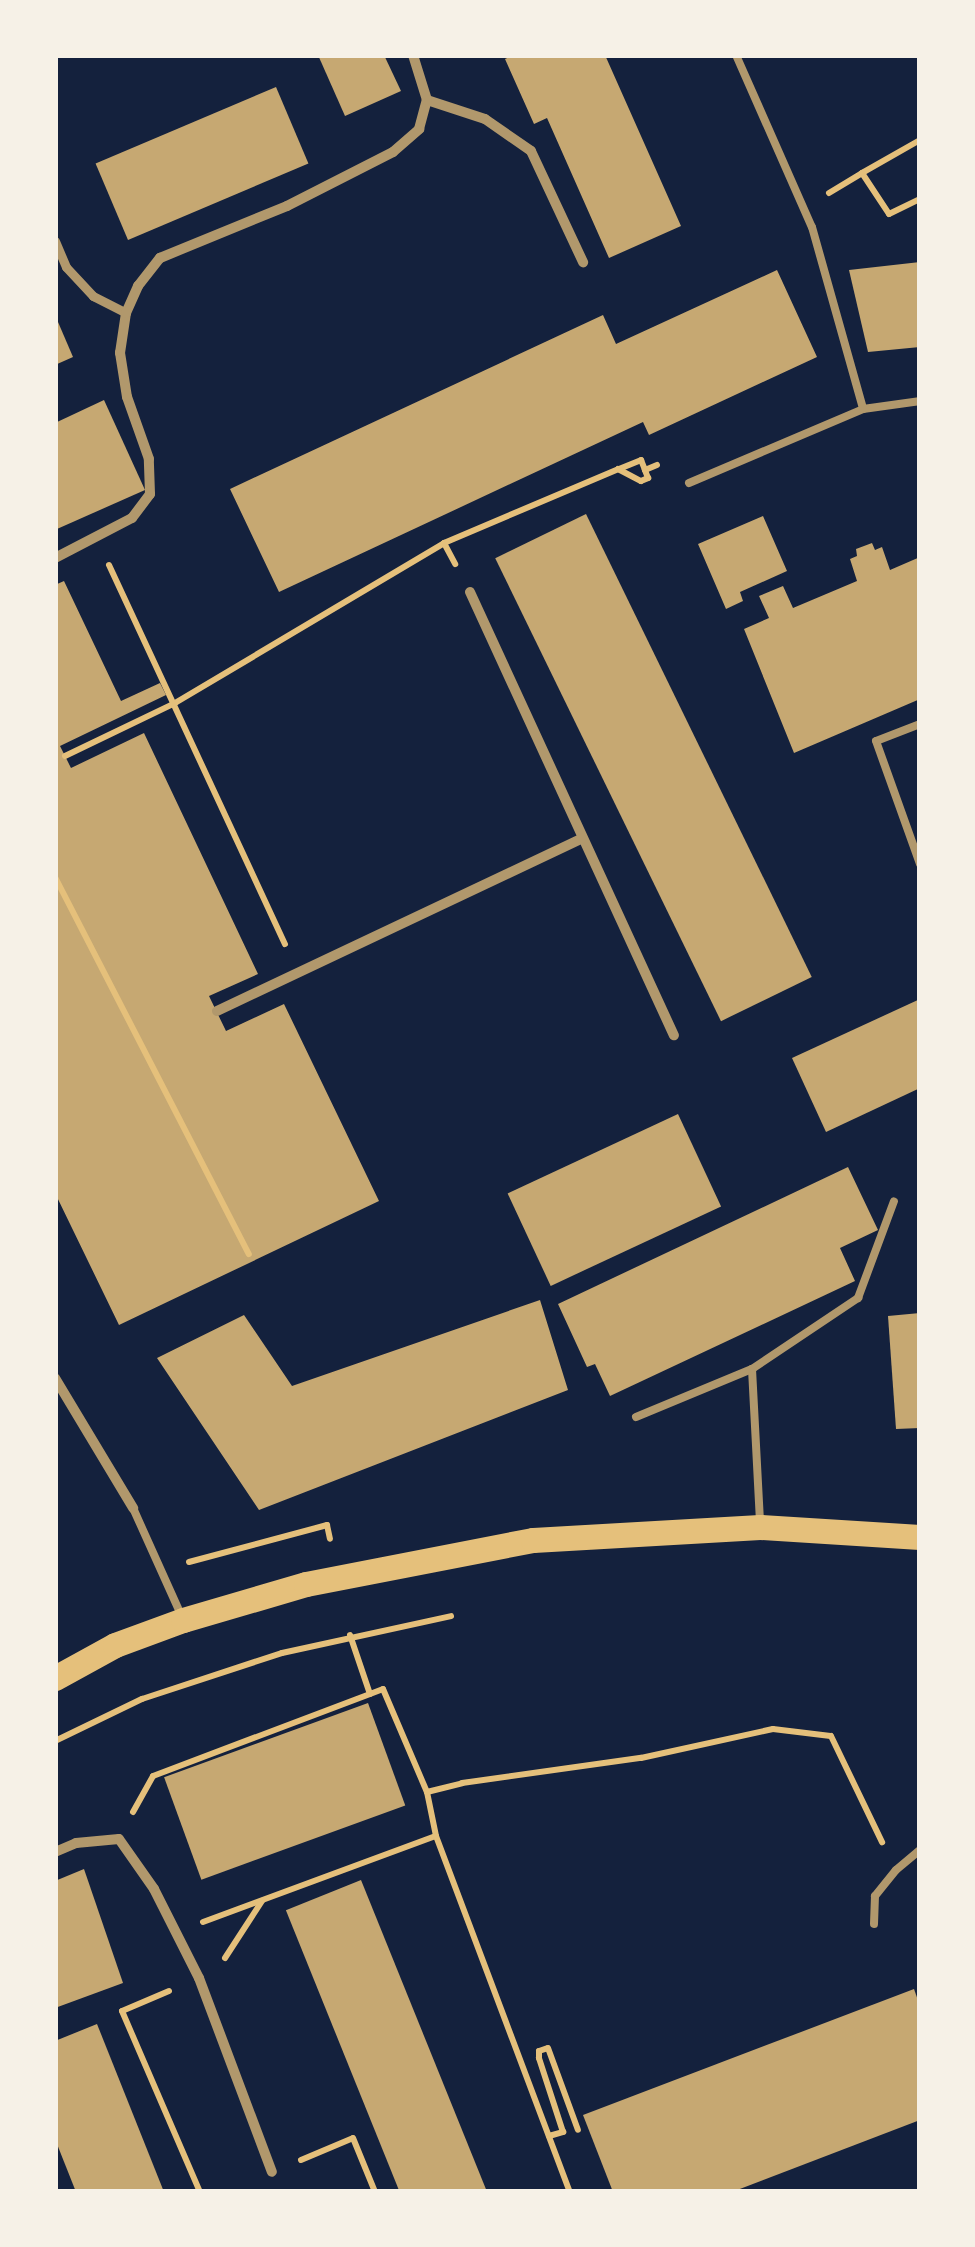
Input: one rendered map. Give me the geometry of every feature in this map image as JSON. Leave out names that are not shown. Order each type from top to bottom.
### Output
[{"type":"main road","points":[[55,1678],[115,1645],[183,1620],[306,1584],[532,1540],[760,1527],[920,1538]]},
{"type":"street","points":[[55,558],[132,518],[150,494],[149,459],[126,397],[120,353],[126,314],[138,286],[160,258],[287,206],[393,152],[419,129],[428,100],[413,55]]},
{"type":"street","points":[[428,100],[485,119],[531,150],[584,262]]},
{"type":"street","points":[[55,240],[66,267],[93,296],[126,314]]},
{"type":"street","points":[[470,592],[674,1034]]},
{"type":"street","points":[[217,1012],[582,839]]},
{"type":"street","points":[[55,1378],[133,1508]]},
{"type":"street","points":[[55,1852],[76,1842],[119,1838],[179,1931],[272,2172]]},
{"type":"lane","points":[[736,55],[812,227],[863,409]]},
{"type":"lane","points":[[689,483],[863,409],[920,401]]},
{"type":"lane","points":[[920,724],[876,741],[920,864]]},
{"type":"lane","points":[[636,1417],[752,1370],[858,1298],[894,1201]]},
{"type":"lane","points":[[752,1370],[760,1527]]},
{"type":"lane","points":[[133,1508],[164,1570],[183,1620]]},
{"type":"lane","points":[[874,1924],[876,1896],[896,1870],[920,1850]]},
{"type":"path","points":[[818,199],[920,140]]},
{"type":"path","points":[[862,173],[889,214],[920,199]]},
{"type":"path","points":[[66,756],[175,703],[444,544],[618,469],[641,481],[648,478],[645,470],[657,465]]},
{"type":"path","points":[[96,539],[298,972]]},
{"type":"path","points":[[55,877],[250,1254]]},
{"type":"path","points":[[164,1570],[327,1525],[329,1534]]},
{"type":"path","points":[[55,1741],[142,1699],[352,1634],[451,1616]]},
{"type":"path","points":[[352,1624],[370,1694]]},
{"type":"path","points":[[119,1838],[153,1776],[383,1690],[427,1792],[436,1836],[570,2192]]},
{"type":"path","points":[[427,1792],[462,1782],[642,1758],[773,1729],[832,1736],[896,1870]]},
{"type":"path","points":[[179,1931],[436,1836]]},
{"type":"path","points":[[122,2011],[200,2192]]},
{"type":"path","points":[[550,2136],[563,2132],[539,2058],[539,2051],[548,2048],[578,2130]]},
{"type":"path","points":[[272,2172],[352,2138],[375,2192]]},
{"type":"building","points":[[318,55],[384,55],[401,91],[345,116]]},
{"type":"building","points":[[514,55],[605,55],[681,226],[609,258],[547,118],[534,124],[505,59]]},
{"type":"building","points":[[276,87],[308,163],[128,240],[96,164]]},
{"type":"building","points":[[920,262],[920,347],[868,352],[849,270]]},
{"type":"building","points":[[777,270],[817,357],[649,435],[643,422],[279,592],[230,489],[603,315],[616,344]]},
{"type":"building","points":[[55,315],[73,357],[55,365]]},
{"type":"building","points":[[104,400],[145,490],[57,529],[55,423]]},
{"type":"building","points":[[586,514],[812,977],[721,1021],[495,558]]},
{"type":"building","points":[[763,516],[787,571],[740,592],[743,601],[726,609],[698,544]]},
{"type":"building","points":[[872,543],[875,550],[882,547],[890,570],[920,557],[920,699],[794,753],[744,629],[769,618],[759,596],[783,586],[793,608],[857,581],[850,559],[857,556],[856,549]]},
{"type":"building","points":[[64,581],[121,701],[160,683],[166,695],[60,746],[71,768],[144,733],[258,974],[209,996],[226,1031],[284,1004],[379,1201],[119,1325],[55,1193],[55,585]]},
{"type":"building","points":[[920,999],[920,1088],[826,1132],[792,1058]]},
{"type":"building","points":[[678,1114],[721,1206],[551,1286],[508,1193]]},
{"type":"building","points":[[848,1167],[878,1230],[840,1248],[855,1281],[610,1396],[595,1364],[587,1367],[558,1304]]},
{"type":"building","points":[[540,1300],[568,1390],[259,1510],[157,1358],[244,1315],[292,1386]]},
{"type":"building","points":[[920,1313],[920,1428],[896,1429],[888,1316]]},
{"type":"building","points":[[368,1703],[405,1805],[201,1880],[164,1777]]},
{"type":"building","points":[[84,1869],[123,1983],[55,2008],[55,1881]]},
{"type":"building","points":[[361,1880],[486,2191],[400,2192],[286,1910]]},
{"type":"building","points":[[914,1989],[920,2006],[920,2120],[732,2192],[613,2192],[583,2115]]},
{"type":"building","points":[[97,2024],[164,2192],[76,2192],[55,2139],[55,2041]]}]
